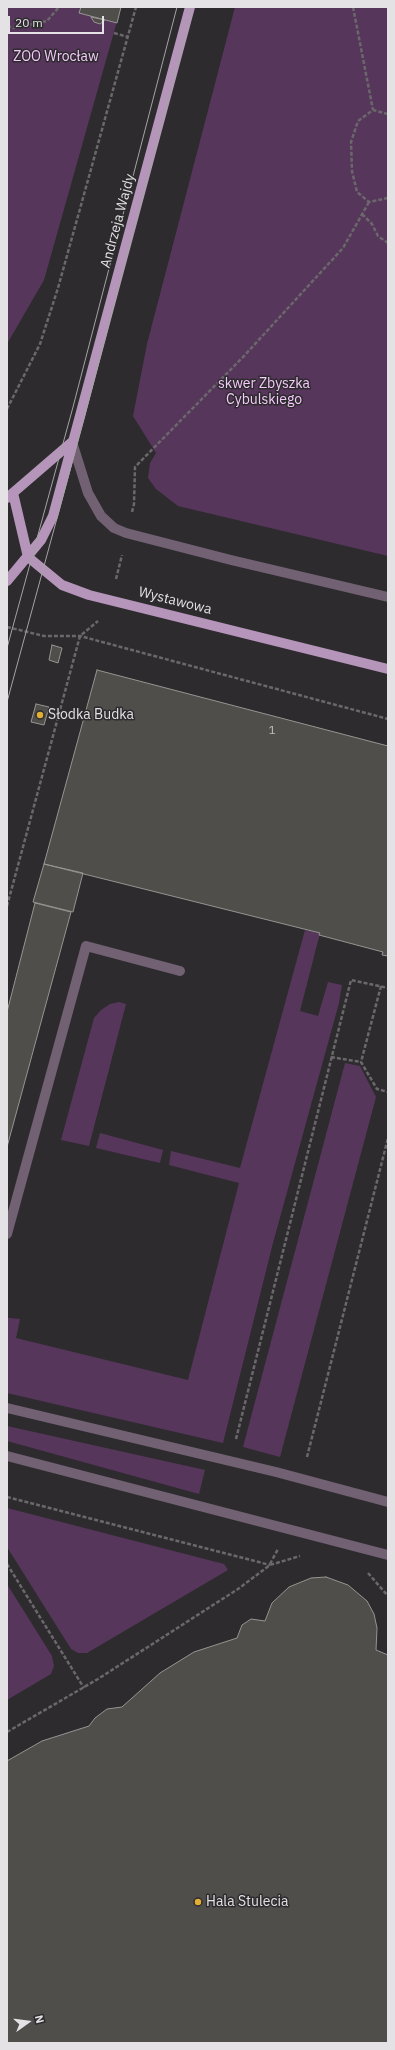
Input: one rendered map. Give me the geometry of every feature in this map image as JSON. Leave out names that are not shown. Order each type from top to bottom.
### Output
[{"type":"main road","name":"Andrzeja Wajdy","points":[[7,581],[28,558],[41,540],[53,516],[190,7]]},
{"type":"main road","points":[[28,558],[10,496],[72,442]]},
{"type":"main road","name":"Wystawowa","points":[[28,558],[62,585],[89,595],[388,669]]},
{"type":"street","points":[[72,442],[88,493],[101,516],[114,528],[126,533],[231,560],[388,597]]},
{"type":"street","points":[[7,1234],[86,946],[180,971]]},
{"type":"street","points":[[7,1408],[231,1461],[388,1502]]},
{"type":"street","points":[[7,1456],[388,1555]]},
{"type":"path","points":[[7,26],[13,28],[47,21],[59,7]]},
{"type":"path","points":[[7,409],[40,344],[58,288],[136,7]]},
{"type":"path","points":[[354,7],[373,110]]},
{"type":"path","points":[[114,33],[128,37]]},
{"type":"path","points":[[373,110],[388,114]]},
{"type":"path","points":[[369,202],[357,192],[352,171],[351,142],[358,121],[373,110]]},
{"type":"path","points":[[131,517],[134,504],[135,467],[244,356],[343,248],[369,202],[388,198]]},
{"type":"path","points":[[362,214],[372,224],[378,236],[388,243]]},
{"type":"path","points":[[7,906],[80,636],[103,617]]},
{"type":"path","points":[[7,628],[44,636],[80,636],[388,719]]},
{"type":"path","points":[[231,1461],[351,980],[388,988]]},
{"type":"path","points":[[381,986],[361,1062],[377,1089],[388,1092]]},
{"type":"path","points":[[331,1057],[361,1062]]},
{"type":"path","points":[[301,1479],[388,1138]]},
{"type":"path","points":[[7,1496],[270,1565],[238,1589],[84,1688],[7,1732]]},
{"type":"path","points":[[7,1564],[84,1688]]},
{"type":"green space","name":"ZOO Wrocław","points":[[7,7],[121,7],[44,280],[7,344]]},
{"type":"green space","name":"skwer Zbyszka Cybulskiego","points":[[235,7],[388,7],[388,556],[178,506],[156,489],[148,478],[150,463],[156,453],[133,416],[147,344]]},
{"type":"green space","points":[[305,930],[320,933],[300,1011],[318,1016],[328,982],[342,985],[339,1003],[273,1243],[223,1443],[7,1393],[7,1318],[20,1319],[16,1338],[188,1380],[239,1183],[169,1165],[171,1151],[240,1168]]},
{"type":"green space","points":[[119,1002],[126,1004],[89,1146],[61,1140],[94,1018],[101,1010],[110,1004]]},
{"type":"green space","points":[[345,1063],[360,1066],[376,1097],[280,1457],[243,1447]]},
{"type":"green space","points":[[100,1133],[163,1150],[160,1163],[96,1148]]},
{"type":"green space","points":[[7,1426],[205,1470],[199,1494],[7,1441]]},
{"type":"green space","points":[[7,1508],[224,1564],[228,1570],[87,1653],[78,1653],[71,1649],[7,1547]]},
{"type":"green space","points":[[7,1584],[52,1656],[54,1666],[51,1674],[7,1700]]},
{"type":"building","points":[[81,7],[121,7],[117,23],[79,13]]},
{"type":"building","points":[[91,17],[105,20],[100,24],[94,22]]},
{"type":"building","points":[[52,645],[62,648],[58,663],[49,660]]},
{"type":"building","points":[[97,670],[388,746],[388,956],[382,955],[383,952],[319,935],[320,933],[44,864]]},
{"type":"building","points":[[36,704],[49,707],[44,725],[31,722]]},
{"type":"building","points":[[44,864],[83,873],[73,912],[33,902]]},
{"type":"building","points":[[35,903],[71,912],[7,1147],[7,1012]]},
{"type":"building","name":"Hala Stulecia","points":[[326,1577],[348,1585],[367,1601],[374,1614],[377,1628],[376,1650],[388,1655],[388,2043],[7,2043],[7,1761],[42,1741],[89,1726],[95,1718],[107,1709],[122,1707],[160,1673],[194,1652],[237,1638],[242,1625],[251,1619],[265,1621],[272,1603],[289,1587],[311,1578]]},
{"type":"tram line","points":[[7,648],[73,407],[177,7]]},
{"type":"tram line","points":[[7,702],[84,419],[192,7]]},
{"type":"place","name":"Słodka Budka","points":[[40,715]]},
{"type":"place","name":"Hala Stulecia","points":[[198,1902]]}]
